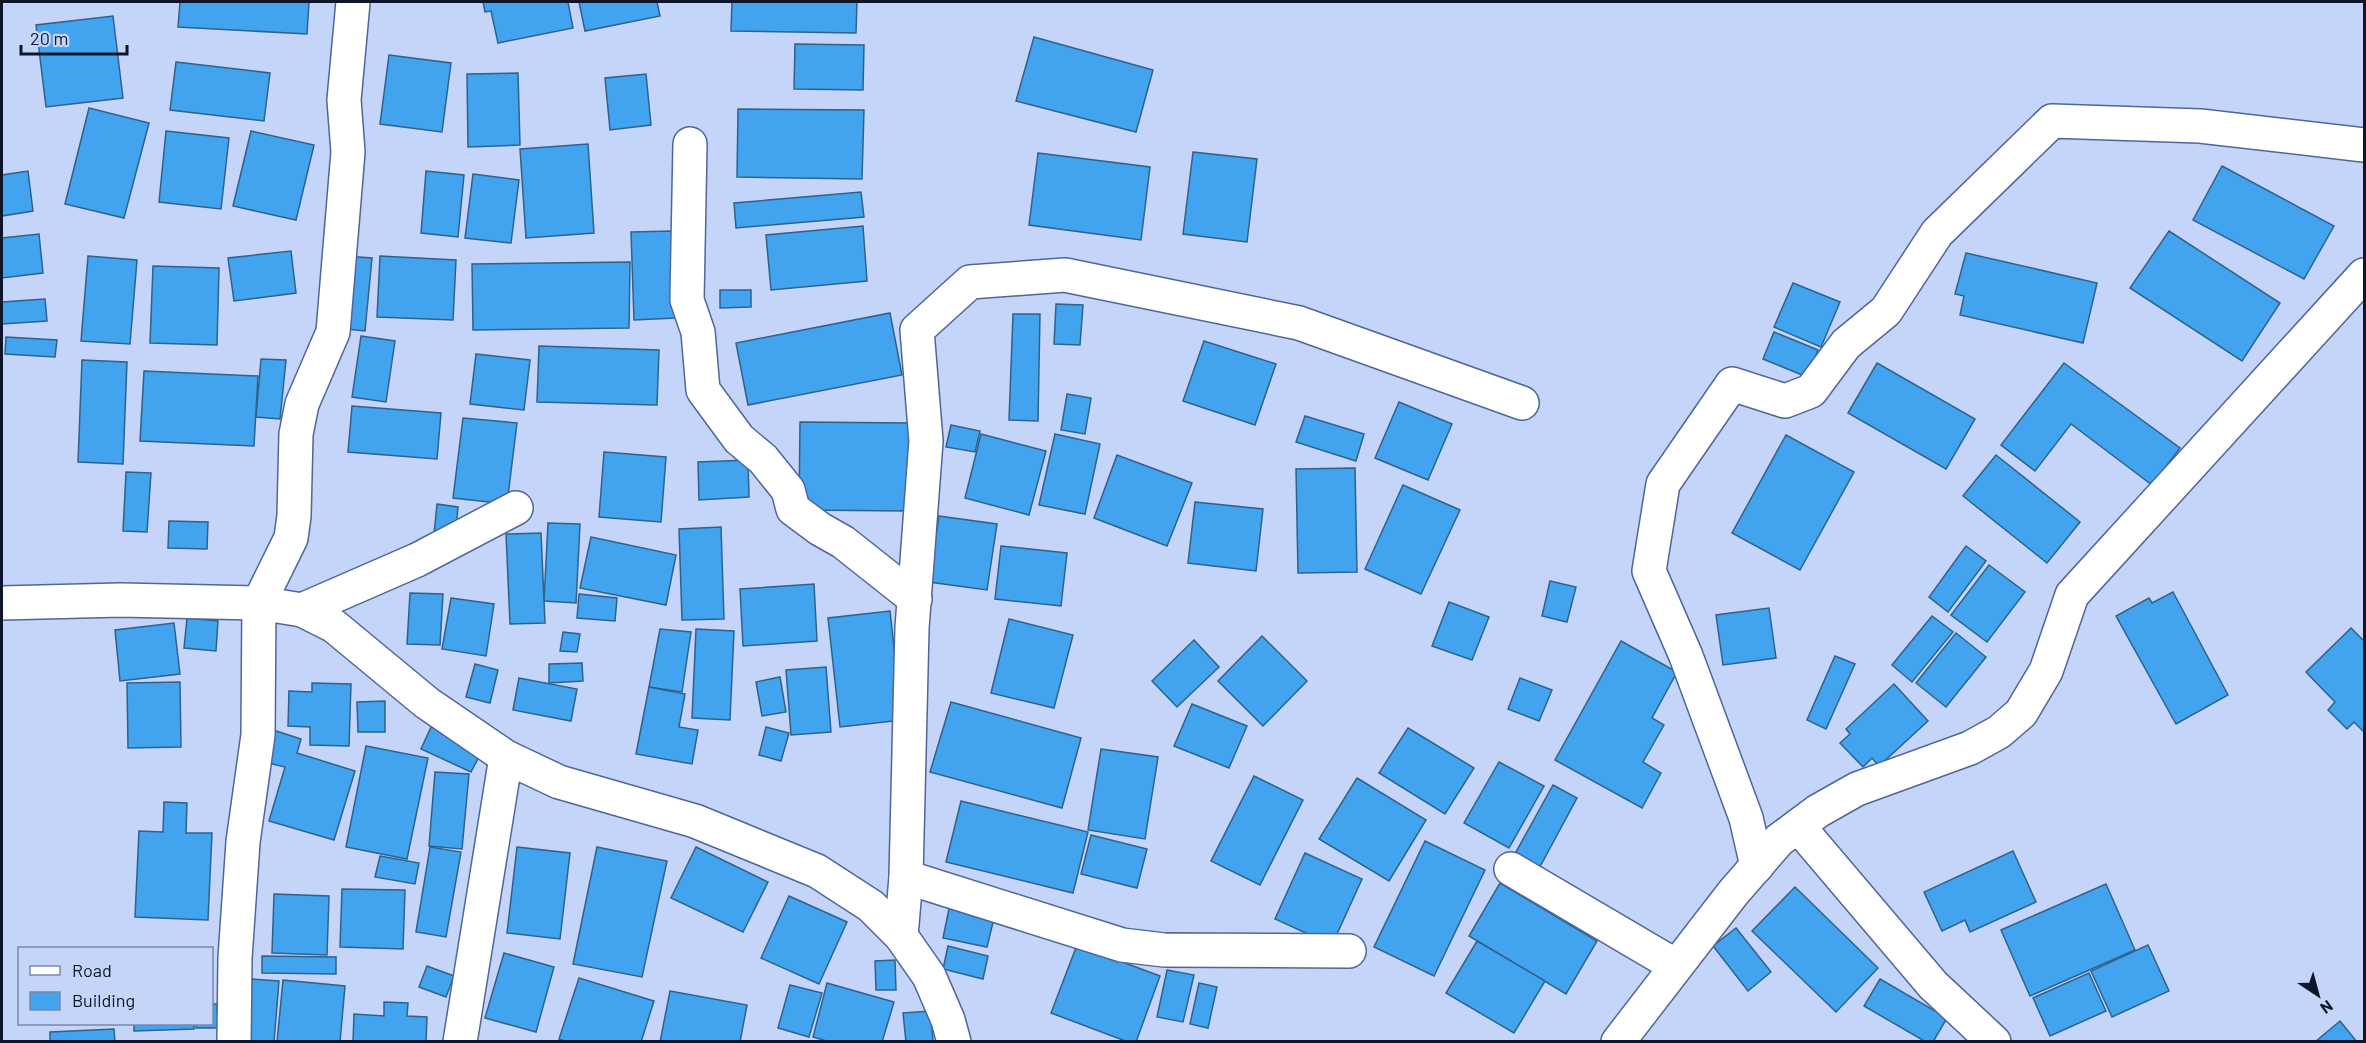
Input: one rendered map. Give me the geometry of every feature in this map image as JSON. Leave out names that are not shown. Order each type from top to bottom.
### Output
[{"type":"street","points":[[234,1041],[235,958],[242,853],[258,735],[259,603],[291,538],[294,516],[296,434],[302,404],[333,332],[348,152],[345,100],[353,2]]},
{"type":"street","points":[[1757,866],[1746,818],[1686,656],[1648,571],[1664,484],[1732,384],[1785,401],[1811,391],[1846,344],[1886,311],[1938,233],[2052,121],[2200,126],[2364,145]]},
{"type":"street","points":[[690,144],[687,300],[698,332],[703,390],[739,439],[763,459],[788,490],[793,509],[820,529],[843,542],[915,599]]},
{"type":"street","points":[[901,936],[906,877],[915,599],[926,441],[917,330],[970,282],[1065,275],[1299,323],[1522,403]]},
{"type":"street","points":[[1626,1039],[1677,966],[1779,840],[1818,811],[1857,789],[1970,748],[1999,732],[2021,713],[2046,671],[2072,596],[2364,275]]},
{"type":"street","points":[[302,610],[417,560],[516,508]]},
{"type":"street","points":[[2,603],[121,600],[259,603],[302,610],[334,626],[427,703],[506,757],[559,782],[695,821],[817,871],[871,906],[901,936],[929,976],[948,1020],[954,1041]]},
{"type":"street","points":[[460,1041],[506,757]]},
{"type":"street","points":[[1798,826],[1933,985],[1994,1041]]},
{"type":"street","points":[[1511,869],[1677,966]]},
{"type":"street","points":[[906,877],[1122,945],[1164,950],[1349,951]]},
{"type":"building","points":[[180,2],[309,2],[307,34],[178,27]]},
{"type":"building","points":[[483,2],[568,2],[573,28],[498,43],[491,11],[485,12]]},
{"type":"building","points":[[579,2],[657,2],[660,16],[585,31]]},
{"type":"building","points":[[732,2],[857,2],[856,33],[731,31]]},
{"type":"building","points":[[113,16],[123,98],[46,107],[36,25]]},
{"type":"building","points":[[1034,37],[1153,70],[1136,132],[1016,101]]},
{"type":"building","points":[[795,44],[864,45],[863,90],[794,89]]},
{"type":"building","points":[[389,55],[451,63],[442,132],[380,124]]},
{"type":"building","points":[[176,62],[270,73],[264,121],[170,110]]},
{"type":"building","points":[[518,73],[520,145],[468,147],[467,74]]},
{"type":"building","points":[[646,74],[651,125],[610,130],[605,78]]},
{"type":"building","points":[[89,108],[149,123],[124,218],[65,204]]},
{"type":"building","points":[[738,109],[864,110],[862,179],[737,177]]},
{"type":"building","points":[[166,131],[229,138],[221,209],[159,202]]},
{"type":"building","points":[[251,131],[314,145],[296,220],[233,206]]},
{"type":"building","points":[[588,144],[594,233],[526,238],[520,149]]},
{"type":"building","points":[[1193,152],[1257,159],[1247,242],[1183,234]]},
{"type":"building","points":[[1038,153],[1150,167],[1141,240],[1029,225]]},
{"type":"building","points":[[2222,166],[2334,226],[2304,279],[2193,220]]},
{"type":"building","points":[[28,171],[33,211],[2,216],[2,175]]},
{"type":"building","points":[[426,171],[464,175],[458,237],[421,233]]},
{"type":"building","points":[[473,174],[519,180],[511,243],[465,238]]},
{"type":"building","points":[[861,192],[864,217],[736,228],[734,203]]},
{"type":"building","points":[[863,226],[867,281],[771,290],[766,235]]},
{"type":"building","points":[[672,231],[676,318],[634,320],[631,232]]},
{"type":"building","points":[[2169,231],[2280,303],[2242,361],[2130,288]]},
{"type":"building","points":[[39,234],[43,273],[2,278],[2,238]]},
{"type":"building","points":[[291,251],[296,293],[234,301],[228,258]]},
{"type":"building","points":[[1966,253],[2097,283],[2083,343],[1960,315],[1964,296],[1955,294]]},
{"type":"building","points":[[88,256],[137,260],[130,344],[81,341]]},
{"type":"building","points":[[344,256],[372,258],[365,331],[337,328]]},
{"type":"building","points":[[380,256],[456,260],[453,320],[377,317]]},
{"type":"building","points":[[630,262],[629,328],[473,330],[472,264]]},
{"type":"building","points":[[153,266],[219,268],[217,345],[150,343]]},
{"type":"building","points":[[1793,283],[1840,302],[1821,347],[1774,327]]},
{"type":"building","points":[[720,290],[751,290],[751,307],[720,308]]},
{"type":"building","points":[[45,299],[47,321],[2,324],[2,302]]},
{"type":"building","points":[[1056,304],[1083,305],[1080,345],[1054,344]]},
{"type":"building","points":[[890,313],[902,375],[748,405],[736,343]]},
{"type":"building","points":[[1013,314],[1040,314],[1038,421],[1009,420]]},
{"type":"building","points":[[1774,332],[1818,350],[1807,377],[1763,359]]},
{"type":"building","points":[[361,336],[395,341],[386,402],[352,397]]},
{"type":"building","points":[[6,337],[57,340],[55,357],[5,354]]},
{"type":"building","points":[[1204,341],[1276,364],[1255,425],[1183,401]]},
{"type":"building","points":[[539,346],[659,350],[657,405],[537,402]]},
{"type":"building","points":[[476,354],[530,360],[524,410],[470,404]]},
{"type":"building","points":[[261,359],[286,360],[280,419],[256,417]]},
{"type":"building","points":[[82,360],[127,362],[123,464],[78,462]]},
{"type":"building","points":[[1877,363],[1975,419],[1946,469],[1848,413]]},
{"type":"building","points":[[2064,363],[2180,448],[2152,485],[2071,424],[2035,471],[2001,445]]},
{"type":"building","points":[[144,371],[258,376],[254,446],[140,441]]},
{"type":"building","points":[[1067,394],[1091,398],[1085,434],[1061,430]]},
{"type":"building","points":[[1399,402],[1452,424],[1428,480],[1375,458]]},
{"type":"building","points":[[352,406],[441,413],[437,459],[348,452]]},
{"type":"building","points":[[1305,416],[1364,434],[1356,461],[1296,442]]},
{"type":"building","points":[[463,418],[517,423],[507,504],[453,498]]},
{"type":"building","points":[[800,422],[910,423],[909,511],[799,510]]},
{"type":"building","points":[[951,425],[980,431],[975,452],[946,447]]},
{"type":"building","points":[[981,434],[1046,451],[1029,515],[965,498]]},
{"type":"building","points":[[1055,434],[1100,444],[1085,514],[1039,505]]},
{"type":"building","points":[[1786,435],[1854,472],[1800,570],[1732,533]]},
{"type":"building","points":[[604,452],[666,457],[661,522],[599,517]]},
{"type":"building","points":[[1117,455],[1192,483],[1167,546],[1094,518]]},
{"type":"building","points":[[1996,455],[2080,522],[2047,563],[1963,496]]},
{"type":"building","points":[[748,460],[749,497],[699,500],[698,462]]},
{"type":"building","points":[[1355,468],[1357,572],[1298,573],[1296,469]]},
{"type":"building","points":[[126,472],[151,473],[147,532],[123,531]]},
{"type":"building","points":[[1403,485],[1460,510],[1421,594],[1365,569]]},
{"type":"building","points":[[1195,502],[1263,509],[1256,571],[1188,563]]},
{"type":"building","points":[[437,504],[458,507],[455,537],[434,534]]},
{"type":"building","points":[[939,516],[997,524],[987,590],[929,582]]},
{"type":"building","points":[[169,521],[208,522],[207,549],[168,548]]},
{"type":"building","points":[[548,523],[580,524],[576,603],[544,601]]},
{"type":"building","points":[[721,527],[724,619],[682,620],[679,529]]},
{"type":"building","points":[[541,533],[545,623],[510,624],[506,534]]},
{"type":"building","points":[[591,537],[676,555],[666,605],[580,588]]},
{"type":"building","points":[[1001,546],[1067,553],[1061,606],[995,599]]},
{"type":"building","points":[[1966,546],[1986,561],[1948,612],[1929,597]]},
{"type":"building","points":[[1989,565],[2025,592],[1987,642],[1951,615]]},
{"type":"building","points":[[1550,581],[1576,587],[1567,622],[1542,616]]},
{"type":"building","points":[[814,584],[817,641],[743,646],[740,589]]},
{"type":"building","points":[[2173,592],[2228,695],[2176,724],[2116,616],[2149,598],[2152,603]]},
{"type":"building","points":[[410,593],[443,594],[440,645],[407,644]]},
{"type":"building","points":[[579,594],[617,598],[615,621],[577,618]]},
{"type":"building","points":[[451,598],[494,604],[486,656],[442,649]]},
{"type":"building","points":[[1449,602],[1489,617],[1472,660],[1432,646]]},
{"type":"building","points":[[1769,608],[1776,658],[1723,665],[1716,615]]},
{"type":"building","points":[[890,611],[902,720],[840,727],[828,618]]},
{"type":"building","points":[[1932,616],[1953,632],[1912,682],[1892,665]]},
{"type":"building","points":[[187,618],[218,621],[216,651],[184,648]]},
{"type":"building","points":[[1009,619],[1073,635],[1054,708],[991,693]]},
{"type":"building","points":[[174,623],[180,674],[120,681],[115,630]]},
{"type":"building","points":[[2351,628],[2364,641],[2364,732],[2354,722],[2347,729],[2328,710],[2335,702],[2306,672]]},
{"type":"building","points":[[660,629],[691,632],[682,692],[649,687]]},
{"type":"building","points":[[696,629],[734,631],[730,720],[692,718]]},
{"type":"building","points":[[563,632],[580,634],[577,652],[560,651]]},
{"type":"building","points":[[1956,633],[1986,657],[1946,707],[1916,683]]},
{"type":"building","points":[[1262,636],[1307,681],[1263,726],[1218,681]]},
{"type":"building","points":[[1194,640],[1219,667],[1177,707],[1152,681]]},
{"type":"building","points":[[1621,641],[1677,672],[1652,718],[1664,725],[1643,762],[1661,773],[1642,808],[1555,760]]},
{"type":"building","points":[[1835,656],[1855,664],[1826,729],[1807,720]]},
{"type":"building","points":[[582,663],[583,681],[549,683],[549,664]]},
{"type":"building","points":[[475,664],[498,670],[490,703],[466,697]]},
{"type":"building","points":[[826,667],[831,732],[791,735],[786,670]]},
{"type":"building","points":[[780,677],[786,712],[762,716],[756,682]]},
{"type":"building","points":[[519,678],[577,689],[571,721],[513,710]]},
{"type":"building","points":[[1520,678],[1552,690],[1539,721],[1508,709]]},
{"type":"building","points":[[180,682],[181,747],[128,748],[127,683]]},
{"type":"building","points":[[312,683],[351,684],[349,746],[310,745],[310,727],[288,726],[289,691],[312,692]]},
{"type":"building","points":[[1894,684],[1928,721],[1879,766],[1872,758],[1863,767],[1840,743],[1850,734],[1846,729]]},
{"type":"building","points":[[649,687],[685,694],[679,727],[698,730],[692,764],[636,754]]},
{"type":"building","points":[[385,701],[385,732],[358,732],[357,702]]},
{"type":"building","points":[[951,702],[1081,738],[1062,808],[930,772]]},
{"type":"building","points":[[1192,704],[1247,726],[1229,768],[1174,746]]},
{"type":"building","points":[[432,725],[483,749],[471,772],[421,749]]},
{"type":"building","points":[[766,727],[789,733],[781,761],[759,755]]},
{"type":"building","points":[[1408,728],[1474,768],[1445,814],[1379,773]]},
{"type":"building","points":[[273,730],[301,739],[297,753],[355,771],[334,840],[269,821],[285,767],[264,762]]},
{"type":"building","points":[[366,746],[428,758],[407,859],[346,847]]},
{"type":"building","points":[[1101,749],[1158,757],[1145,839],[1088,830]]},
{"type":"building","points":[[1499,762],[1544,786],[1509,848],[1464,823]]},
{"type":"building","points":[[435,772],[469,774],[462,849],[429,846]]},
{"type":"building","points":[[1254,776],[1303,800],[1260,885],[1211,861]]},
{"type":"building","points":[[1357,778],[1426,820],[1389,881],[1319,839]]},
{"type":"building","points":[[1553,785],[1577,798],[1536,874],[1511,861]]},
{"type":"building","points":[[961,801],[1088,832],[1073,893],[946,862]]},
{"type":"building","points":[[164,802],[187,803],[186,833],[212,833],[208,920],[135,917],[139,831],[163,832]]},
{"type":"building","points":[[1091,835],[1147,849],[1137,888],[1081,874]]},
{"type":"building","points":[[1425,841],[1485,870],[1434,976],[1374,947]]},
{"type":"building","points":[[430,847],[461,852],[446,937],[416,932]]},
{"type":"building","points":[[517,847],[570,853],[560,939],[507,933]]},
{"type":"building","points":[[597,847],[667,861],[642,977],[573,964]]},
{"type":"building","points":[[696,847],[768,882],[743,932],[671,898]]},
{"type":"building","points":[[2013,851],[2036,902],[1970,932],[1965,920],[1942,931],[1924,892]]},
{"type":"building","points":[[1305,853],[1362,879],[1332,945],[1275,919]]},
{"type":"building","points":[[380,856],[419,863],[415,884],[375,877]]},
{"type":"building","points":[[1500,883],[1597,941],[1566,994],[1469,936]]},
{"type":"building","points":[[2106,884],[2135,950],[2030,996],[2001,930]]},
{"type":"building","points":[[1795,887],[1878,968],[1836,1012],[1752,931]]},
{"type":"building","points":[[342,889],[405,890],[403,949],[340,947]]},
{"type":"building","points":[[274,894],[329,896],[327,955],[272,953]]},
{"type":"building","points":[[789,896],[847,922],[819,984],[761,958]]},
{"type":"building","points":[[950,904],[995,914],[987,947],[943,938]]},
{"type":"building","points":[[1736,928],[1771,972],[1748,991],[1713,946]]},
{"type":"building","points":[[1477,941],[1545,981],[1514,1033],[1446,993]]},
{"type":"building","points":[[1077,945],[1160,976],[1136,1042],[1128,1042],[1051,1013]]},
{"type":"building","points":[[2148,945],[2169,991],[2112,1017],[2091,971]]},
{"type":"building","points":[[948,946],[988,956],[983,979],[943,969]]},
{"type":"building","points":[[504,953],[554,967],[536,1032],[485,1018]]},
{"type":"building","points":[[262,956],[336,957],[336,974],[262,973]]},
{"type":"building","points":[[895,960],[896,990],[876,990],[875,961]]},
{"type":"building","points":[[427,966],[454,976],[446,997],[419,987]]},
{"type":"building","points":[[1167,970],[1194,975],[1183,1022],[1157,1017]]},
{"type":"building","points":[[2089,973],[2106,1011],[2050,1036],[2033,998]]},
{"type":"building","points":[[579,978],[654,1001],[641,1042],[567,1042],[559,1039]]},
{"type":"building","points":[[252,979],[279,981],[274,1042],[247,1042]]},
{"type":"building","points":[[1880,979],[1947,1018],[1933,1042],[1926,1042],[1864,1006]]},
{"type":"building","points":[[283,980],[345,986],[340,1042],[277,1042]]},
{"type":"building","points":[[827,983],[894,1002],[882,1042],[830,1042],[813,1037]]},
{"type":"building","points":[[1199,983],[1217,987],[1208,1028],[1190,1024]]},
{"type":"building","points":[[790,985],[822,993],[809,1037],[778,1028]]},
{"type":"building","points":[[670,991],[747,1005],[740,1042],[660,1042]]},
{"type":"building","points":[[384,1002],[408,1003],[407,1016],[427,1017],[426,1042],[353,1042],[354,1014],[384,1016]]},
{"type":"building","points":[[213,1004],[217,1004],[218,1028],[196,1028],[196,1025],[213,1025]]},
{"type":"building","points":[[931,1011],[933,1042],[906,1042],[903,1013]]},
{"type":"building","points":[[2340,1021],[2357,1042],[2315,1042]]},
{"type":"building","points":[[134,1025],[194,1025],[194,1029],[134,1031]]},
{"type":"building","points":[[114,1029],[115,1042],[50,1042],[50,1032]]}]
